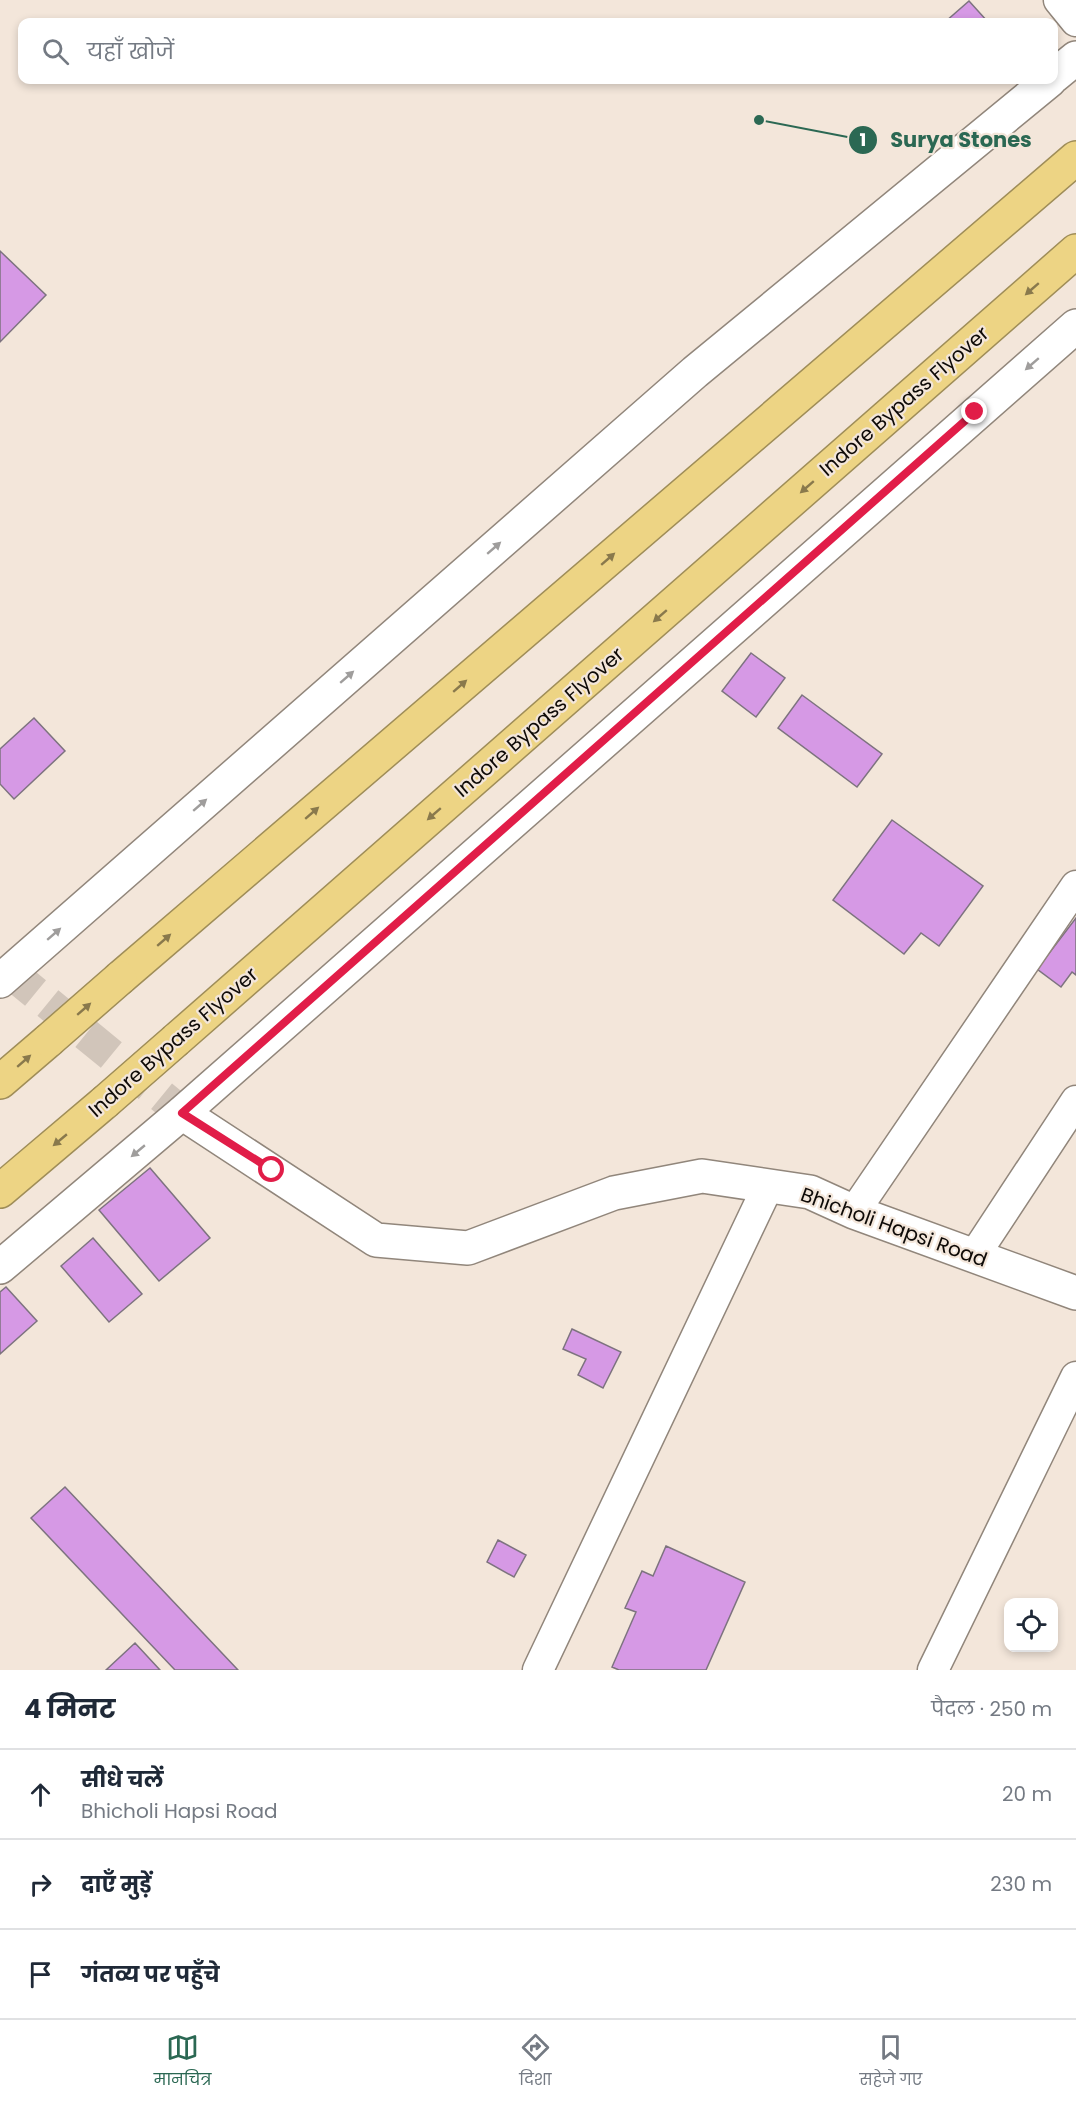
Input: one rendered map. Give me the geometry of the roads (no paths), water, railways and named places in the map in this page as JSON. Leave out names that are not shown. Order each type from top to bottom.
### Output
[{"type":"highway","points":[[0,1082],[1076,158]]},
{"type":"highway","name":"Indore Bypass Flyover","points":[[0,1191],[167,1048],[1076,251]]},
{"type":"street","points":[[1059,0],[1076,21]]},
{"type":"street","points":[[1058,72],[1076,58]]},
{"type":"street","points":[[3,972],[695,372],[1045,84]]},
{"type":"street","points":[[0,1267],[182,1113],[1076,326]]},
{"type":"street","points":[[855,1212],[1076,886]]},
{"type":"street","points":[[975,1256],[1076,1101]]},
{"type":"street","name":"Bhicholi Hapsi Road","points":[[182,1113],[376,1240],[468,1248],[614,1193],[702,1176],[810,1192],[855,1212],[1076,1293]]},
{"type":"street","points":[[546,1668],[768,1186]]},
{"type":"street","points":[[933,1670],[1076,1377]]},
{"type":"tunnel","points":[[10,972],[182,1113]]},
{"type":"place","name":"Surya Stones","points":[[759,120]]}]
